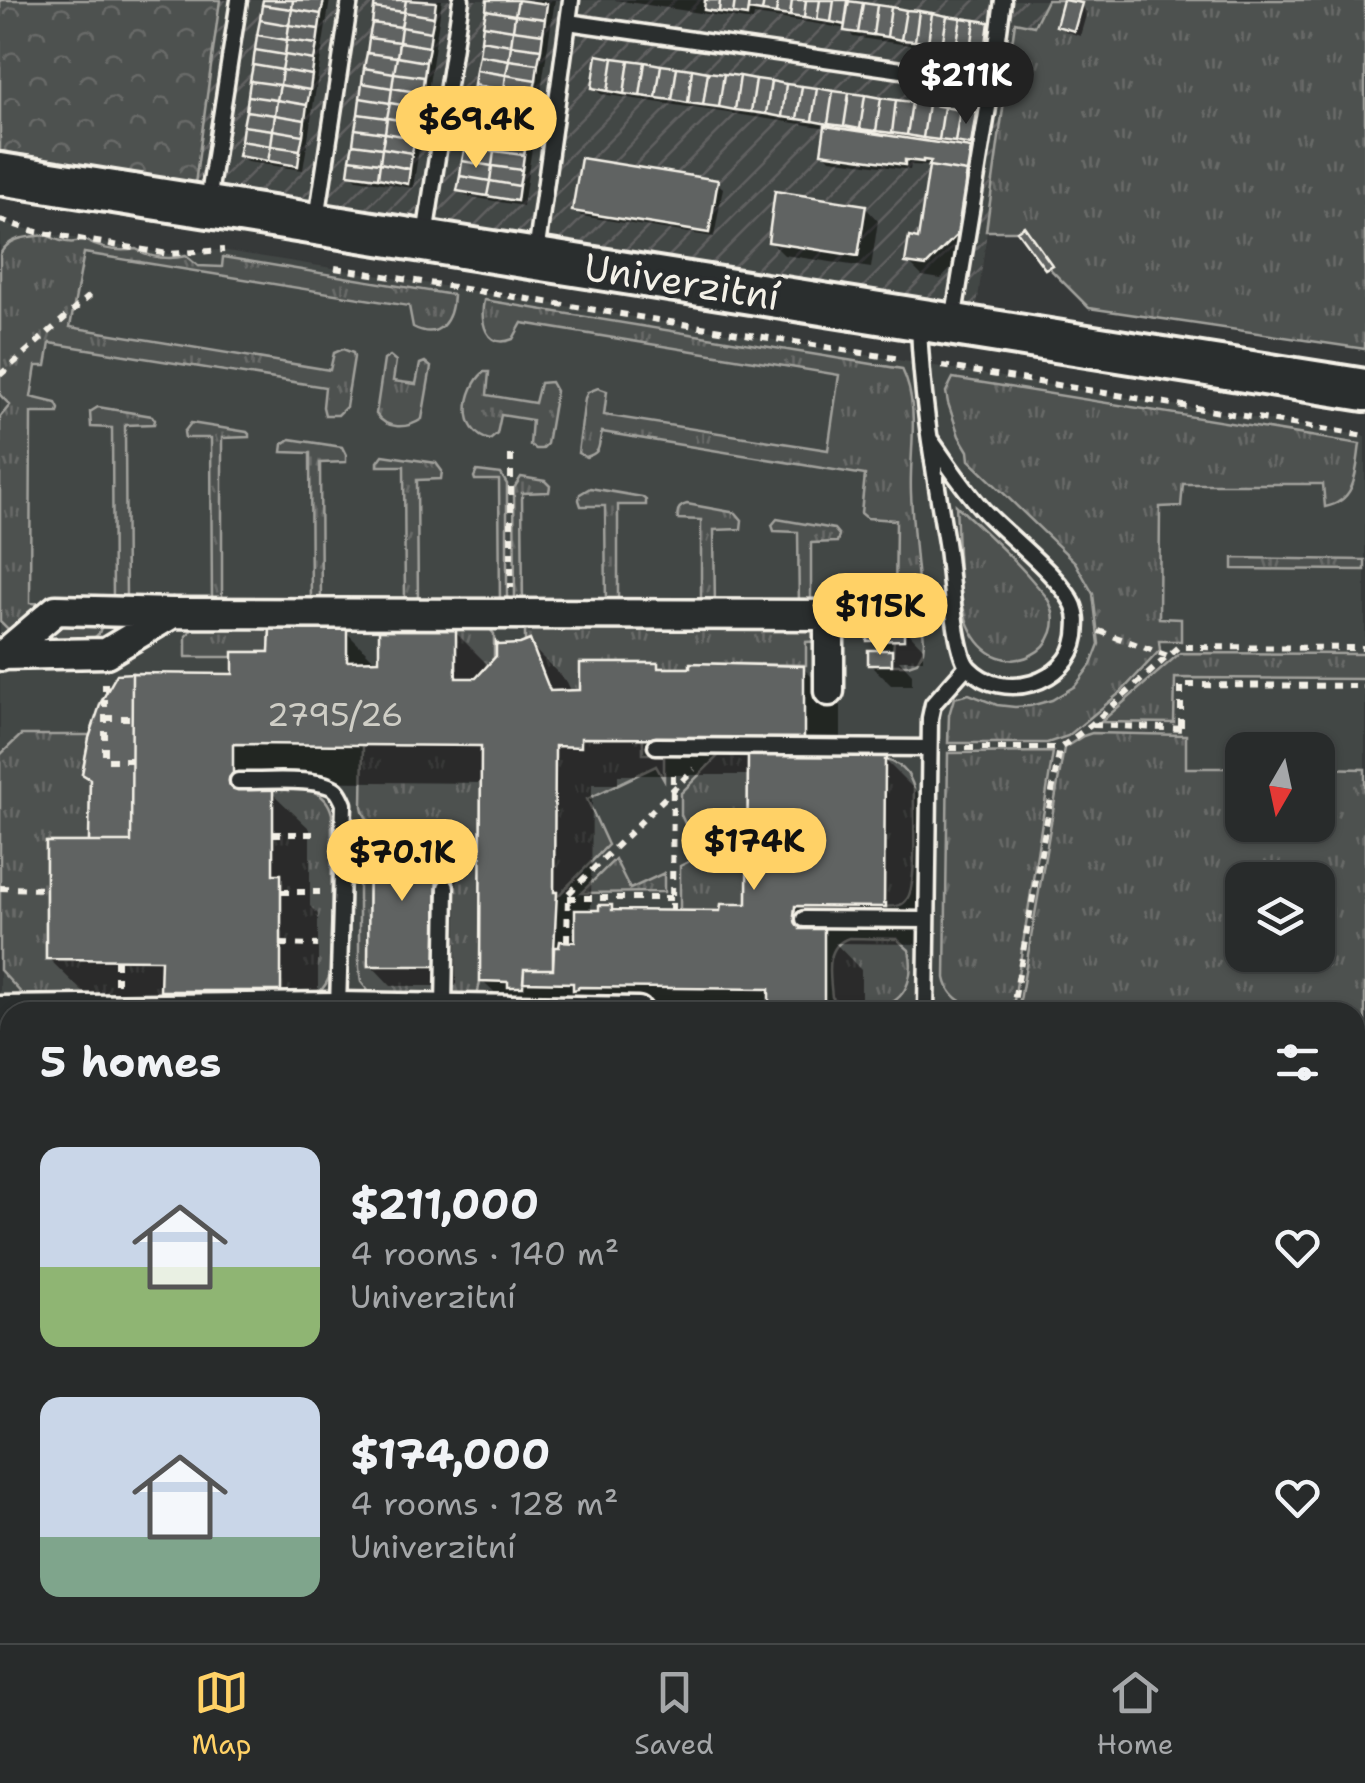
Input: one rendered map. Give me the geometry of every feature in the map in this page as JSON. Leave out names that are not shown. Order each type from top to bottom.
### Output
[{"type":"street","name":"Univerzitní","points":[[0,174],[1365,390]]},
{"type":"street","points":[[1,656],[56,610],[829,615],[830,691]]},
{"type":"street","points":[[1,656],[106,652],[173,613]]},
{"type":"lane","points":[[208,207],[238,0]]},
{"type":"lane","points":[[316,224],[350,0]]},
{"type":"lane","points":[[424,242],[461,0]]},
{"type":"lane","points":[[535,259],[571,0]]},
{"type":"lane","points":[[930,439],[982,510],[1063,588],[1075,608],[1078,624],[1071,654],[1037,682],[1015,686],[990,682],[967,666],[960,652],[934,483],[920,362],[936,322],[992,83],[1003,0]]},
{"type":"lane","points":[[568,22],[992,83]]},
{"type":"lane","points":[[926,1002],[930,718],[933,704],[967,666]]},
{"type":"lane","points":[[656,746],[929,748]]},
{"type":"lane","points":[[238,782],[317,782],[339,793],[344,804],[338,1002]]},
{"type":"lane","points":[[343,834],[432,834]]},
{"type":"lane","points":[[427,1002],[446,887]]},
{"type":"lane","points":[[804,919],[927,920]]},
{"type":"path","points":[[0,220],[37,232],[168,254],[240,252]]},
{"type":"path","points":[[317,265],[1365,436]]},
{"type":"path","points":[[0,375],[93,292]]},
{"type":"path","points":[[511,455],[512,614]]},
{"type":"path","points":[[1078,624],[1168,656]]},
{"type":"path","points":[[929,748],[1060,748],[1178,647],[1365,648]]},
{"type":"path","points":[[106,652],[104,760],[132,760]]},
{"type":"path","points":[[1091,725],[1183,728],[1181,685],[1365,686]]},
{"type":"path","points":[[105,718],[132,718]]},
{"type":"path","points":[[672,911],[674,746]]},
{"type":"path","points":[[567,942],[568,894],[716,747]]},
{"type":"path","points":[[1014,1002],[1060,748]]},
{"type":"path","points":[[273,834],[343,834]]},
{"type":"path","points":[[0,888],[46,889]]},
{"type":"path","points":[[281,892],[341,891]]},
{"type":"path","points":[[568,898],[672,898]]},
{"type":"path","points":[[281,944],[340,945]]},
{"type":"path","points":[[117,960],[117,980]]},
{"type":"shaded area","points":[[220,0],[1048,0],[1034,26],[1015,22],[977,306],[195,184]]},
{"type":"shaded area","points":[[0,221],[37,232],[168,254],[221,250],[1365,436],[1365,1002],[0,1002]]},
{"type":"green space","points":[[0,0],[220,0],[195,184],[0,151]]},
{"type":"green space","points":[[1047,0],[1365,0],[1365,349],[1089,308],[1048,267],[1051,264],[1024,227],[1017,231],[986,231],[1015,22],[1034,26]]},
{"type":"green space","points":[[47,235],[65,242],[84,240],[109,249],[136,249],[160,257],[186,256],[198,266],[222,267],[223,257],[453,295],[452,304],[443,326],[422,331],[413,327],[409,306],[84,253],[70,327],[330,370],[334,353],[343,349],[354,357],[346,407],[338,415],[325,415],[325,387],[50,343],[46,366],[36,366],[31,397],[56,403],[59,409],[58,413],[31,413],[30,603],[55,604],[14,635],[0,621],[0,417],[10,405],[0,395],[0,254],[14,241]]},
{"type":"green space","points":[[484,300],[902,369],[913,414],[911,493],[924,642],[917,662],[892,665],[894,640],[904,640],[904,613],[868,614],[868,609],[895,608],[896,520],[867,518],[861,513],[865,475],[602,432],[595,453],[586,457],[578,453],[585,398],[598,388],[607,391],[604,415],[828,450],[839,375],[522,323],[513,339],[496,340],[486,332]]},
{"type":"green space","points":[[390,356],[396,361],[393,381],[416,384],[420,364],[425,362],[431,367],[422,419],[410,425],[391,425],[376,414],[384,360]]},
{"type":"green space","points":[[484,372],[489,372],[487,395],[535,403],[540,383],[551,382],[556,391],[547,444],[542,449],[530,445],[532,420],[501,415],[497,434],[490,440],[473,428],[467,409],[472,389]]},
{"type":"green space","points":[[953,378],[1360,444],[1356,474],[1349,492],[1336,504],[1325,507],[1323,484],[1183,484],[1181,506],[1160,507],[1159,618],[1181,619],[1181,641],[1159,641],[1160,650],[1121,692],[1068,736],[1047,743],[948,743],[954,698],[969,694],[1015,707],[1052,700],[1075,686],[1091,665],[1099,644],[1093,594],[1075,562],[969,460],[948,403],[946,392]]},
{"type":"green space","points":[[98,407],[152,416],[155,420],[154,424],[125,425],[126,604],[113,605],[112,428],[91,427],[90,412]]},
{"type":"green space","points":[[191,423],[249,434],[222,438],[222,605],[212,605],[211,438],[185,438],[184,432]]},
{"type":"green space","points":[[290,439],[342,447],[346,455],[346,462],[320,463],[321,606],[311,606],[310,453],[282,452],[283,444]]},
{"type":"green space","points":[[383,455],[436,463],[442,471],[441,479],[417,480],[418,606],[405,606],[404,466],[378,466]]},
{"type":"green space","points":[[477,471],[501,474],[507,484],[507,600],[500,606],[499,480],[475,480]]},
{"type":"green space","points":[[521,477],[545,481],[550,486],[549,492],[522,493],[523,607],[515,600],[514,488]]},
{"type":"green space","points":[[590,488],[646,500],[646,505],[618,505],[618,607],[606,607],[605,506],[581,506],[579,500],[580,494]]},
{"type":"green space","points":[[687,504],[736,513],[742,520],[741,529],[714,530],[715,608],[701,608],[701,520],[678,519],[679,509]]},
{"type":"green space","points":[[956,505],[1047,598],[1053,616],[1052,632],[1030,656],[1015,660],[998,657],[982,646],[969,626],[960,585]]},
{"type":"green space","points":[[777,519],[834,529],[839,535],[837,542],[811,543],[811,608],[799,608],[798,532],[774,531],[772,525]]},
{"type":"green space","points":[[1233,558],[1365,560],[1365,570],[1233,569]]},
{"type":"green space","points":[[59,614],[103,622],[91,642],[27,642]]},
{"type":"green space","points":[[201,620],[484,622],[494,634],[494,658],[476,678],[456,678],[456,630],[270,629],[269,652],[186,657],[186,636]]},
{"type":"green space","points":[[535,622],[822,624],[822,641],[806,642],[806,665],[691,663],[690,668],[658,668],[657,663],[581,663],[580,690],[550,691],[530,641],[525,644],[525,631]]},
{"type":"green space","points":[[1180,653],[1365,654],[1365,679],[1175,678],[1174,723],[1101,722]]},
{"type":"green space","points":[[1092,733],[1186,735],[1186,768],[1225,768],[1225,842],[1335,842],[1335,768],[1365,769],[1365,1002],[1020,1002],[1064,748]]},
{"type":"green space","points":[[21,735],[90,735],[82,774],[90,779],[89,842],[46,842],[46,959],[161,960],[161,991],[281,991],[281,875],[273,874],[273,788],[301,789],[317,793],[332,814],[331,970],[322,990],[316,995],[26,998],[0,970],[0,755]]},
{"type":"green space","points":[[581,738],[643,738],[643,754],[664,754],[664,780],[656,766],[587,799],[608,845],[557,897],[555,746],[580,747]]},
{"type":"green space","points":[[363,745],[481,746],[477,997],[456,1000],[453,994],[454,886],[437,885],[434,826],[374,824],[367,819],[362,806]]},
{"type":"green space","points":[[1053,752],[1014,1002],[962,1002],[949,989],[945,978],[948,753]]},
{"type":"green space","points":[[719,755],[748,755],[747,904],[720,911],[680,911],[680,866],[700,856],[681,815],[681,793]]},
{"type":"green space","points":[[885,760],[904,770],[914,789],[910,891],[903,903],[886,907],[884,903]]},
{"type":"green space","points":[[369,842],[368,965],[436,966],[435,996],[374,998],[361,982],[359,851]]},
{"type":"green space","points":[[615,859],[630,889],[664,873],[664,892],[581,893]]},
{"type":"green space","points":[[849,938],[897,939],[909,950],[911,966],[905,990],[892,1002],[839,1002],[832,997],[832,954]]},
{"type":"building","points":[[263,0],[293,0],[292,9],[262,5]]},
{"type":"building","points":[[293,0],[324,0],[321,14],[292,9]]},
{"type":"building","points":[[375,0],[406,0],[404,12],[374,8]]},
{"type":"building","points":[[406,0],[436,2],[434,17],[404,12]]},
{"type":"building","points":[[487,0],[518,0],[515,15],[486,10]]},
{"type":"building","points":[[518,0],[547,4],[545,19],[515,15]]},
{"type":"building","points":[[705,0],[720,0],[719,12],[704,10]]},
{"type":"building","points":[[720,0],[735,0],[733,14],[719,12]]},
{"type":"building","points":[[735,0],[749,0],[747,16],[733,14]]},
{"type":"building","points":[[749,0],[764,0],[762,12],[748,10]]},
{"type":"building","points":[[764,0],[778,0],[776,14],[762,12]]},
{"type":"building","points":[[778,0],[792,0],[790,16],[776,14]]},
{"type":"building","points":[[792,0],[806,0],[804,18],[790,16]]},
{"type":"building","points":[[806,0],[820,0],[817,20],[804,18]]},
{"type":"building","points":[[820,0],[834,0],[831,22],[817,20]]},
{"type":"building","points":[[834,0],[849,0],[845,25],[831,22]]},
{"type":"building","points":[[1063,0],[1082,3],[1074,31],[1056,26]]},
{"type":"building","points":[[848,1],[863,3],[858,33],[844,31]]},
{"type":"building","points":[[863,3],[877,5],[873,35],[858,33]]},
{"type":"building","points":[[262,5],[292,9],[289,25],[260,20]]},
{"type":"building","points":[[877,5],[891,7],[887,37],[873,35]]},
{"type":"building","points":[[891,7],[906,10],[901,40],[887,37]]},
{"type":"building","points":[[374,8],[404,12],[401,27],[372,23]]},
{"type":"building","points":[[292,9],[321,14],[319,29],[289,25]]},
{"type":"building","points":[[486,10],[515,15],[513,30],[483,25]]},
{"type":"building","points":[[906,10],[919,11],[915,41],[901,40]]},
{"type":"building","points":[[919,11],[932,13],[928,43],[915,41]]},
{"type":"building","points":[[404,12],[434,17],[431,32],[401,27]]},
{"type":"building","points":[[932,13],[947,16],[942,46],[928,43]]},
{"type":"building","points":[[515,15],[545,19],[543,34],[513,30]]},
{"type":"building","points":[[947,16],[961,18],[956,48],[942,46]]},
{"type":"building","points":[[961,18],[975,20],[971,50],[956,48]]},
{"type":"building","points":[[260,20],[289,25],[287,40],[257,35]]},
{"type":"building","points":[[975,20],[989,22],[985,52],[971,50]]},
{"type":"building","points":[[372,23],[401,27],[399,42],[369,38]]},
{"type":"building","points":[[289,25],[319,29],[317,44],[287,40]]},
{"type":"building","points":[[483,25],[513,30],[511,45],[481,40]]},
{"type":"building","points":[[401,27],[431,32],[429,47],[399,42]]},
{"type":"building","points":[[513,30],[543,34],[541,49],[511,45]]},
{"type":"building","points":[[257,35],[287,40],[285,55],[255,50]]},
{"type":"building","points":[[369,38],[399,42],[397,57],[367,53]]},
{"type":"building","points":[[287,40],[317,44],[314,60],[285,55]]},
{"type":"building","points":[[481,40],[511,45],[509,60],[479,55]]},
{"type":"building","points":[[399,42],[429,47],[426,62],[397,57]]},
{"type":"building","points":[[511,45],[541,49],[538,64],[509,60]]},
{"type":"building","points":[[255,50],[285,55],[282,70],[253,65]]},
{"type":"building","points":[[367,53],[397,57],[394,73],[364,68]]},
{"type":"building","points":[[285,55],[314,60],[312,75],[282,70]]},
{"type":"building","points":[[479,55],[509,60],[506,75],[476,70]]},
{"type":"building","points":[[597,55],[613,58],[608,91],[592,88]]},
{"type":"building","points":[[397,57],[426,62],[424,77],[394,73]]},
{"type":"building","points":[[613,58],[629,60],[624,94],[608,91]]},
{"type":"building","points":[[509,60],[538,64],[536,80],[506,75]]},
{"type":"building","points":[[629,60],[645,62],[640,96],[624,94]]},
{"type":"building","points":[[645,62],[661,65],[656,98],[640,96]]},
{"type":"building","points":[[253,65],[282,70],[280,85],[250,81]]},
{"type":"building","points":[[661,65],[677,67],[672,100],[656,98]]},
{"type":"building","points":[[677,67],[692,69],[688,103],[672,100]]},
{"type":"building","points":[[364,68],[394,73],[392,88],[362,83]]},
{"type":"building","points":[[692,69],[708,72],[703,105],[688,103]]},
{"type":"building","points":[[282,70],[312,75],[310,90],[280,85]]},
{"type":"building","points":[[476,70],[506,75],[504,90],[474,85]]},
{"type":"building","points":[[708,72],[724,74],[719,107],[703,105]]},
{"type":"building","points":[[394,73],[424,77],[422,93],[392,88]]},
{"type":"building","points":[[724,74],[740,76],[735,110],[719,107]]},
{"type":"building","points":[[506,75],[536,80],[533,95],[504,90]]},
{"type":"building","points":[[740,76],[756,79],[751,112],[735,110]]},
{"type":"building","points":[[756,79],[771,81],[766,114],[751,112]]},
{"type":"building","points":[[250,81],[280,85],[277,100],[248,96]]},
{"type":"building","points":[[771,81],[786,84],[782,117],[766,114]]},
{"type":"building","points":[[362,83],[392,88],[390,103],[360,98]]},
{"type":"building","points":[[786,84],[802,86],[797,119],[782,117]]},
{"type":"building","points":[[280,85],[310,90],[307,105],[277,100]]},
{"type":"building","points":[[474,85],[504,90],[501,105],[471,101]]},
{"type":"building","points":[[802,86],[817,88],[812,121],[797,119]]},
{"type":"building","points":[[392,88],[422,93],[419,108],[390,103]]},
{"type":"building","points":[[817,88],[833,91],[828,124],[812,121]]},
{"type":"building","points":[[504,90],[533,95],[531,110],[501,105]]},
{"type":"building","points":[[833,91],[849,93],[844,126],[828,124]]},
{"type":"building","points":[[849,93],[865,95],[860,129],[844,126]]},
{"type":"building","points":[[865,95],[881,98],[876,131],[860,129]]},
{"type":"building","points":[[248,96],[277,100],[275,115],[246,111]]},
{"type":"building","points":[[360,98],[390,103],[387,118],[358,114]]},
{"type":"building","points":[[881,98],[896,100],[892,133],[876,131]]},
{"type":"building","points":[[277,100],[307,105],[305,120],[275,115]]},
{"type":"building","points":[[896,100],[912,102],[907,135],[892,133]]},
{"type":"building","points":[[471,101],[501,105],[499,120],[469,116]]},
{"type":"building","points":[[912,102],[928,104],[923,138],[907,135]]},
{"type":"building","points":[[390,103],[419,108],[417,123],[387,118]]},
{"type":"building","points":[[928,104],[944,107],[939,140],[923,138]]},
{"type":"building","points":[[501,105],[531,110],[529,125],[499,120]]},
{"type":"building","points":[[944,107],[960,110],[955,142],[939,140]]},
{"type":"building","points":[[960,110],[976,112],[971,145],[955,142]]},
{"type":"building","points":[[246,111],[275,115],[273,130],[243,126]]},
{"type":"building","points":[[358,114],[387,118],[385,133],[355,129]]},
{"type":"building","points":[[275,115],[305,120],[303,135],[273,130]]},
{"type":"building","points":[[469,116],[499,120],[497,136],[467,131]]},
{"type":"building","points":[[387,118],[417,123],[415,138],[385,133]]},
{"type":"building","points":[[499,120],[529,125],[527,140],[497,136]]},
{"type":"building","points":[[243,126],[273,130],[271,146],[241,141]]},
{"type":"building","points":[[825,126],[971,148],[967,172],[929,166],[931,161],[905,160],[905,165],[821,153]]},
{"type":"building","points":[[355,129],[385,133],[382,148],[353,144]]},
{"type":"building","points":[[273,130],[303,135],[300,150],[271,146]]},
{"type":"building","points":[[467,131],[497,136],[494,151],[465,146]]},
{"type":"building","points":[[385,133],[415,138],[412,153],[382,148]]},
{"type":"building","points":[[497,136],[527,140],[524,155],[494,151]]},
{"type":"building","points":[[241,141],[271,146],[268,161],[238,156]]},
{"type":"building","points":[[353,144],[382,148],[380,163],[350,159]]},
{"type":"building","points":[[271,146],[300,150],[298,166],[268,161]]},
{"type":"building","points":[[465,146],[494,151],[492,166],[462,161]]},
{"type":"building","points":[[382,148],[412,153],[410,169],[380,163]]},
{"type":"building","points":[[494,151],[524,155],[522,170],[492,166]]},
{"type":"building","points":[[581,158],[718,180],[709,233],[572,211]]},
{"type":"building","points":[[350,159],[380,163],[378,178],[348,174]]},
{"type":"building","points":[[462,161],[492,166],[490,181],[460,176]]},
{"type":"building","points":[[380,163],[410,169],[408,184],[378,178]]},
{"type":"building","points":[[492,166],[522,170],[519,186],[490,181]]},
{"type":"building","points":[[929,166],[967,172],[957,235],[926,266],[905,263],[909,237],[918,239]]},
{"type":"building","points":[[460,176],[490,181],[487,196],[457,191]]},
{"type":"building","points":[[490,181],[519,186],[517,201],[487,196]]},
{"type":"building","points":[[775,191],[866,205],[858,256],[768,242]]},
{"type":"building","points":[[1024,226],[1052,265],[1045,269],[1017,231]]},
{"type":"building","points":[[867,625],[904,625],[904,640],[867,641]]},
{"type":"building","points":[[270,629],[347,629],[347,661],[379,660],[379,630],[456,630],[456,678],[476,678],[496,656],[496,642],[520,644],[530,640],[550,691],[580,690],[580,663],[658,663],[658,668],[690,668],[690,663],[804,666],[804,739],[581,738],[581,747],[555,746],[557,892],[553,969],[524,969],[523,987],[480,981],[481,746],[233,744],[233,788],[273,788],[273,874],[281,874],[281,991],[160,991],[161,960],[46,959],[46,842],[131,842],[132,673],[233,674],[233,652],[269,652]]},
{"type":"building","points":[[868,650],[892,650],[892,665],[868,665]]},
{"type":"building","points":[[132,673],[131,842],[89,842],[90,779],[82,774],[89,738],[101,702],[117,674]]},
{"type":"building","points":[[748,755],[887,756],[886,907],[795,906],[794,916],[800,917],[800,929],[824,929],[824,1002],[769,1002],[769,989],[573,990],[573,983],[523,982],[524,969],[553,969],[553,947],[559,947],[560,941],[575,942],[575,910],[599,910],[599,905],[612,905],[612,910],[720,911],[721,904],[747,904]]},
{"type":"building","points":[[369,842],[437,842],[436,966],[368,966]]}]
